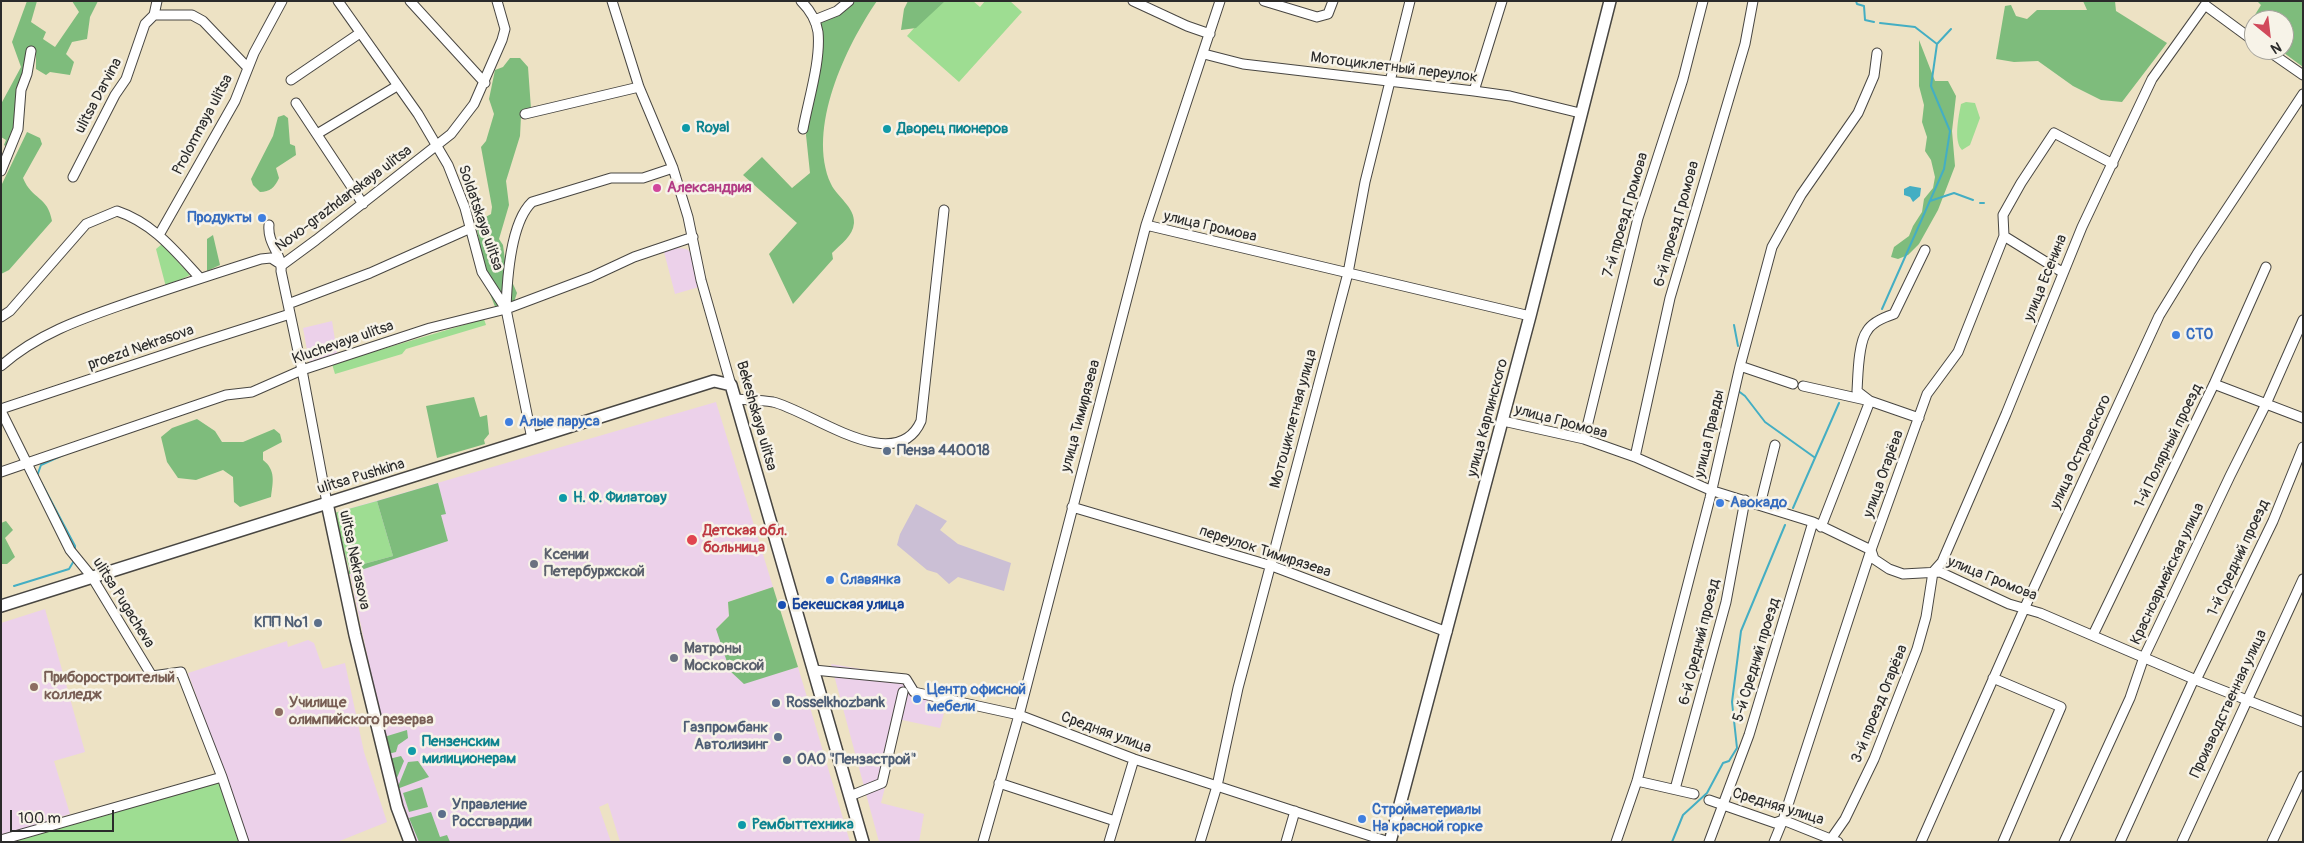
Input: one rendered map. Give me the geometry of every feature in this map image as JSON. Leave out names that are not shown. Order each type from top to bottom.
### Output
[{"type":"main road","name":"улица Карпинского","points":[[1389,842],[1503,421],[1610,1]]},
{"type":"main road","name":"ulitsa Pushkina","points":[[1,606],[714,381],[730,385]]},
{"type":"main road","name":"Bekeshskaya ulitsa","points":[[730,385],[864,842]]},
{"type":"main road","name":"ulitsa Nekrasova","points":[[327,504],[396,807],[410,842]]},
{"type":"street","name":"ulitsa Darvina","points":[[73,177],[115,95],[126,79],[145,24],[154,15],[157,1]]},
{"type":"street","name":"Prolomnaya ulitsa","points":[[159,235],[235,101],[254,53],[282,1]]},
{"type":"street","name":"Soldatskaya ulitsa","points":[[338,1],[418,114],[448,165],[471,228],[482,272],[506,309],[532,439]]},
{"type":"street","points":[[410,1],[485,83]]},
{"type":"street","name":"Novo-grazhdanskaya ulitsa","points":[[1,366],[28,345],[53,331],[200,278],[261,259],[271,258],[282,265],[452,134],[474,104],[485,83],[505,29],[497,1]]},
{"type":"street","name":"Bekeshskaya ulitsa","points":[[612,1],[640,87],[673,168],[693,237],[701,280],[730,385]]},
{"type":"street","points":[[801,1],[811,11],[818,31],[817,50],[803,129]]},
{"type":"street","points":[[815,22],[817,19],[837,11],[849,1]]},
{"type":"street","points":[[1133,1],[1184,25],[1210,34]]},
{"type":"street","name":"улица Тимирязева","points":[[983,842],[1019,715],[1146,225],[1220,1]]},
{"type":"street","points":[[1264,1],[1317,17],[1328,14],[1332,1]]},
{"type":"street","name":"Мотоциклетная улица","points":[[1200,842],[1217,786],[1238,688],[1272,566],[1314,396],[1348,273],[1365,182],[1410,1]]},
{"type":"street","points":[[1474,91],[1502,1]]},
{"type":"street","name":"7-й проезд Громова","points":[[1584,439],[1638,218],[1683,79],[1703,1]]},
{"type":"street","name":"6-й проезд Громова","points":[[1635,457],[1670,298],[1745,44],[1753,1]]},
{"type":"street","name":"улица Есенина","points":[[1933,572],[1942,562],[2006,414],[2062,272],[2152,79],[2205,5],[2244,34]]},
{"type":"street","points":[[154,15],[192,15],[198,18],[248,68]]},
{"type":"street","points":[[291,80],[360,33]]},
{"type":"street","points":[[1,171],[18,129],[21,90],[27,74],[31,51]]},
{"type":"street","name":"улица Правды","points":[[1616,842],[1637,781],[1740,366],[1772,247],[1801,195],[1858,113],[1874,76],[1877,53]]},
{"type":"street","name":"Мотоциклетный переулок","points":[[1204,54],[1243,64],[1390,80],[1510,96],[1580,113]]},
{"type":"street","points":[[2281,60],[2303,75]]},
{"type":"street","points":[[317,134],[397,86]]},
{"type":"street","points":[[525,114],[640,87]]},
{"type":"street","name":"улица Островского","points":[[1921,842],[2025,607],[2159,316],[2197,254],[2303,94]]},
{"type":"street","points":[[296,103],[363,204]]},
{"type":"street","name":"улица Огарёва","points":[[1774,842],[1783,820],[1871,550],[1927,394],[1958,352],[2004,236],[2004,215],[2021,183],[2054,133],[2113,164]]},
{"type":"street","points":[[506,309],[512,249],[525,209],[532,202],[611,178],[642,178],[673,168]]},
{"type":"street","points":[[735,399],[775,403],[840,431],[875,443],[900,442],[916,432],[921,421],[944,210]]},
{"type":"street","points":[[1,316],[10,311],[86,224],[117,211],[131,216],[159,235],[200,278]]},
{"type":"street","name":"ulitsa Nekrasova","points":[[269,225],[268,236],[282,265],[281,271],[327,504]]},
{"type":"street","name":"улица Громова","points":[[1146,225],[1530,316]]},
{"type":"street","points":[[288,304],[370,273],[471,228]]},
{"type":"street","points":[[2004,236],[2062,272]]},
{"type":"street","name":"Kluchevaya ulitsa","points":[[1,472],[27,465],[226,395],[252,392],[302,370],[430,328],[506,309],[591,277],[634,257],[693,237]]},
{"type":"street","points":[[1870,401],[1857,391],[1862,345],[1867,331],[1883,318],[1894,314],[1925,250]]},
{"type":"street","name":"1-й Полярный проезд","points":[[2093,635],[2214,384],[2266,267]]},
{"type":"street","name":"proezd Nekrasova","points":[[1,410],[199,342],[290,314]]},
{"type":"street","name":"Красноармейская улица","points":[[2064,842],[2130,698],[2144,658],[2266,404],[2303,320]]},
{"type":"street","points":[[1740,366],[1798,385],[1870,401],[1919,418]]},
{"type":"street","points":[[2214,384],[2303,418]]},
{"type":"street","name":"5-й Средний проезд","points":[[1709,842],[1749,735],[1817,525],[1870,401]]},
{"type":"street","name":"ulitsa Pugacheva","points":[[1,410],[70,550],[92,577],[152,676],[181,672],[222,776],[244,842]]},
{"type":"street","name":"улица Громова","points":[[1503,421],[1584,439],[1635,457],[1710,490],[1817,525],[1871,550],[1874,559],[1896,572],[1912,574],[1940,572],[2009,604],[2025,607],[2144,658],[2303,722]]},
{"type":"street","points":[[1760,505],[1775,445]]},
{"type":"street","name":"1-й Средний проезд","points":[[2120,842],[2195,679],[2273,521],[2303,448]]},
{"type":"street","name":"6-й Средний проезд","points":[[1675,789],[1726,602],[1744,500]]},
{"type":"street","name":"переулок Тимирязева","points":[[1072,507],[1272,566],[1446,632]]},
{"type":"street","name":"3-й проезд Огарёва","points":[[1834,840],[1874,759],[1917,649],[1926,616],[1933,572]]},
{"type":"street","name":"Производственная улица","points":[[2182,842],[2246,699],[2303,579]]},
{"type":"street","name":"Средняя улица","points":[[814,670],[906,679],[914,692],[1019,715],[1134,759],[1389,842]]},
{"type":"street","points":[[1993,678],[2061,708],[2003,842]]},
{"type":"street","points":[[850,796],[882,783],[903,692]]},
{"type":"street","points":[[1110,842],[1134,759]]},
{"type":"street","points":[[1,840],[222,776]]},
{"type":"street","points":[[2272,842],[2303,776]]},
{"type":"street","points":[[1637,781],[1694,794]]},
{"type":"street","points":[[999,783],[1115,821]]},
{"type":"street","name":"Средняя улица","points":[[1709,800],[1775,823],[1783,820],[1834,840]]},
{"type":"street","points":[[1286,842],[1295,811]]},
{"type":"shaded area","points":[[677,248],[687,249],[691,253],[699,287],[675,294],[664,252]]},
{"type":"shaded area","points":[[332,321],[338,358],[310,367],[303,328]]},
{"type":"shaded area","points":[[716,402],[773,587],[728,602],[729,616],[717,628],[744,683],[798,667],[850,842],[620,842],[608,803],[599,807],[611,842],[416,842],[394,785],[349,568],[334,513]]},
{"type":"shaded area","points":[[916,504],[947,521],[940,530],[958,544],[1011,563],[1004,591],[958,577],[949,584],[937,573],[927,570],[897,545],[900,534]]},
{"type":"shaded area","name":"Приборостроителый колледж","points":[[45,609],[85,752],[54,761],[70,814],[1,836],[1,623]]},
{"type":"shaded area","name":"Училище олимпийского резерва","points":[[308,640],[314,643],[323,669],[345,663],[364,752],[387,822],[337,842],[249,842],[188,673],[287,641],[288,647]]},
{"type":"shaded area","points":[[831,664],[910,677],[919,689],[948,698],[940,728],[902,720],[881,803],[924,814],[919,842],[879,842]]},
{"type":"green space","points":[[27,1],[37,1],[31,22],[46,32],[43,39],[55,47],[79,12],[72,1],[98,1],[90,17],[87,39],[72,42],[66,54],[74,62],[70,75],[50,72],[46,75],[36,69],[36,54],[33,46],[28,47],[15,129],[8,148],[4,145],[6,140],[1,137],[1,104],[21,67],[12,42]]},
{"type":"green space","points":[[855,1],[877,1],[853,41],[842,64],[826,114],[823,139],[825,162],[831,184],[852,212],[854,217],[853,228],[846,240],[832,253],[833,259],[793,304],[769,254],[797,223],[743,175],[762,157],[792,188],[810,173],[806,135],[820,53],[821,23]]},
{"type":"green space","points":[[908,1],[945,1],[916,28],[901,30],[904,9]]},
{"type":"green space","points":[[938,1],[973,1],[980,7],[985,1],[1010,1],[1022,12],[959,82],[907,36]]},
{"type":"green space","points":[[2083,1],[2115,1],[2116,11],[2167,43],[2122,102],[2101,100],[2073,86],[2038,61],[2014,62],[1996,59],[2005,6],[2011,5],[2016,16],[2027,19],[2037,10],[2087,10]]},
{"type":"green space","points":[[2257,1],[2303,1],[2303,67],[2294,60],[2294,10],[2258,10],[2261,5]]},
{"type":"green space","points":[[1919,40],[1935,81],[1948,81],[1956,96],[1952,131],[1955,166],[1938,210],[1919,244],[1908,255],[1898,259],[1891,257],[1894,247],[1909,236],[1922,212],[1924,199],[1933,188],[1935,177],[1931,160],[1925,151],[1927,137],[1922,122],[1924,105],[1919,86]]},
{"type":"green space","points":[[510,58],[520,58],[528,67],[531,109],[524,111],[521,116],[520,136],[506,181],[509,205],[499,239],[503,245],[506,268],[517,293],[514,302],[496,309],[488,289],[477,230],[477,222],[491,214],[492,207],[481,147],[486,141],[494,114],[489,99],[495,70],[503,67]]},
{"type":"green space","points":[[1966,102],[1975,103],[1980,118],[1970,145],[1962,150],[1959,146],[1957,128],[1961,104]]},
{"type":"green space","points":[[284,115],[288,118],[290,144],[295,146],[296,155],[276,168],[279,178],[274,186],[267,191],[260,192],[253,185],[251,179],[273,136],[278,117]]},
{"type":"green space","points":[[27,132],[40,138],[42,144],[23,178],[47,207],[52,221],[9,270],[1,274],[1,186]]},
{"type":"green space","points":[[213,235],[220,265],[207,271],[207,239]]},
{"type":"green space","points":[[162,244],[190,275],[166,287],[156,249]]},
{"type":"green space","points":[[484,319],[486,325],[406,349],[402,354],[335,374],[332,364]]},
{"type":"green space","points":[[474,397],[480,417],[487,415],[489,434],[484,440],[485,444],[437,458],[426,406]]},
{"type":"green space","points":[[197,419],[215,431],[222,442],[243,442],[274,429],[280,434],[282,442],[263,452],[263,460],[270,468],[273,477],[271,497],[240,507],[234,502],[233,477],[223,470],[196,480],[178,478],[167,462],[161,437],[172,428]]},
{"type":"green space","points":[[438,483],[446,514],[441,515],[448,541],[349,574],[349,568],[393,556],[377,501]]},
{"type":"green space","points":[[377,501],[393,556],[349,568],[334,513]]},
{"type":"green space","points":[[6,521],[13,530],[5,538],[15,557],[7,564],[1,564],[1,523]]},
{"type":"green space","points":[[773,587],[798,667],[744,684],[730,671],[716,629],[729,616],[728,602]]},
{"type":"green space","points":[[407,730],[408,738],[398,745],[396,752],[388,754],[384,737]]},
{"type":"green space","points":[[401,756],[404,761],[394,785],[389,759]]},
{"type":"green space","points":[[418,761],[429,777],[397,789],[408,762]]},
{"type":"green space","points":[[218,780],[241,842],[1,842]]},
{"type":"green space","points":[[422,787],[428,807],[409,812],[403,793]]},
{"type":"green space","points":[[431,812],[440,837],[447,835],[450,842],[419,842],[409,818]]},
{"type":"water","points":[[1910,186],[1921,188],[1920,196],[1913,202],[1910,197],[1904,195],[1904,189]]},
{"type":"waterway","points":[[1856,1],[1857,4],[1864,6],[1865,20],[1874,22]]},
{"type":"waterway","points":[[1880,23],[1915,27],[1937,44],[1931,86],[1950,131],[1944,169],[1882,309]]},
{"type":"waterway","points":[[1937,44],[1951,29]]},
{"type":"waterway","points":[[1930,201],[1954,193],[1973,200]]},
{"type":"waterway","points":[[1734,325],[1738,346]]},
{"type":"waterway","points":[[1737,390],[1745,396],[1765,422],[1814,457]]},
{"type":"waterway","points":[[1793,508],[1839,403]]},
{"type":"waterway","points":[[37,476],[41,465],[63,455]]},
{"type":"waterway","points":[[41,482],[75,546],[75,551]]},
{"type":"waterway","points":[[1672,842],[1683,815],[1707,793],[1723,763],[1729,761],[1737,748],[1732,702],[1741,631],[1785,525]]},
{"type":"waterway","points":[[14,586],[69,569],[75,559]]},
{"type":"place","name":"Royal","points":[[686,128]]},
{"type":"place","name":"Дворец пионеров","points":[[887,129]]},
{"type":"place","name":"Александрия","points":[[657,188]]},
{"type":"place","name":"Продукты","points":[[262,218]]},
{"type":"place","name":"СТО","points":[[2176,335]]},
{"type":"place","name":"Алые паруса","points":[[509,422]]},
{"type":"place","name":"Пенза 440018","points":[[887,451]]},
{"type":"place","name":"Н. Ф. Филатову","points":[[563,498]]},
{"type":"place","name":"Авокадо","points":[[1720,503]]},
{"type":"place","name":"Детская обл. больница","points":[[692,540]]},
{"type":"place","name":"Ксении Петербуржской","points":[[534,564]]},
{"type":"place","name":"Славянка","points":[[830,580]]},
{"type":"place","name":"Бекешская улица","points":[[782,605]]},
{"type":"place","name":"КПП №1","points":[[318,623]]},
{"type":"place","name":"Матроны Московской","points":[[674,658]]},
{"type":"place","name":"Приборостроителый колледж","points":[[34,687]]},
{"type":"place","name":"Центр офисной мебели","points":[[917,699]]},
{"type":"place","name":"Rosselkhozbank","points":[[776,703]]},
{"type":"place","name":"Училище олимпийского резерва","points":[[279,712]]},
{"type":"place","name":"Газпромбанк Автолизинг","points":[[778,737]]},
{"type":"place","name":"Пензенским милиционерам","points":[[412,751]]},
{"type":"place","name":"ОАО \"Пензастрой\"","points":[[787,760]]},
{"type":"place","name":"Управление Россгвардии","points":[[442,814]]},
{"type":"place","name":"Стройматериалы На красной горке","points":[[1362,819]]},
{"type":"place","name":"Рембыттехника","points":[[742,825]]}]
